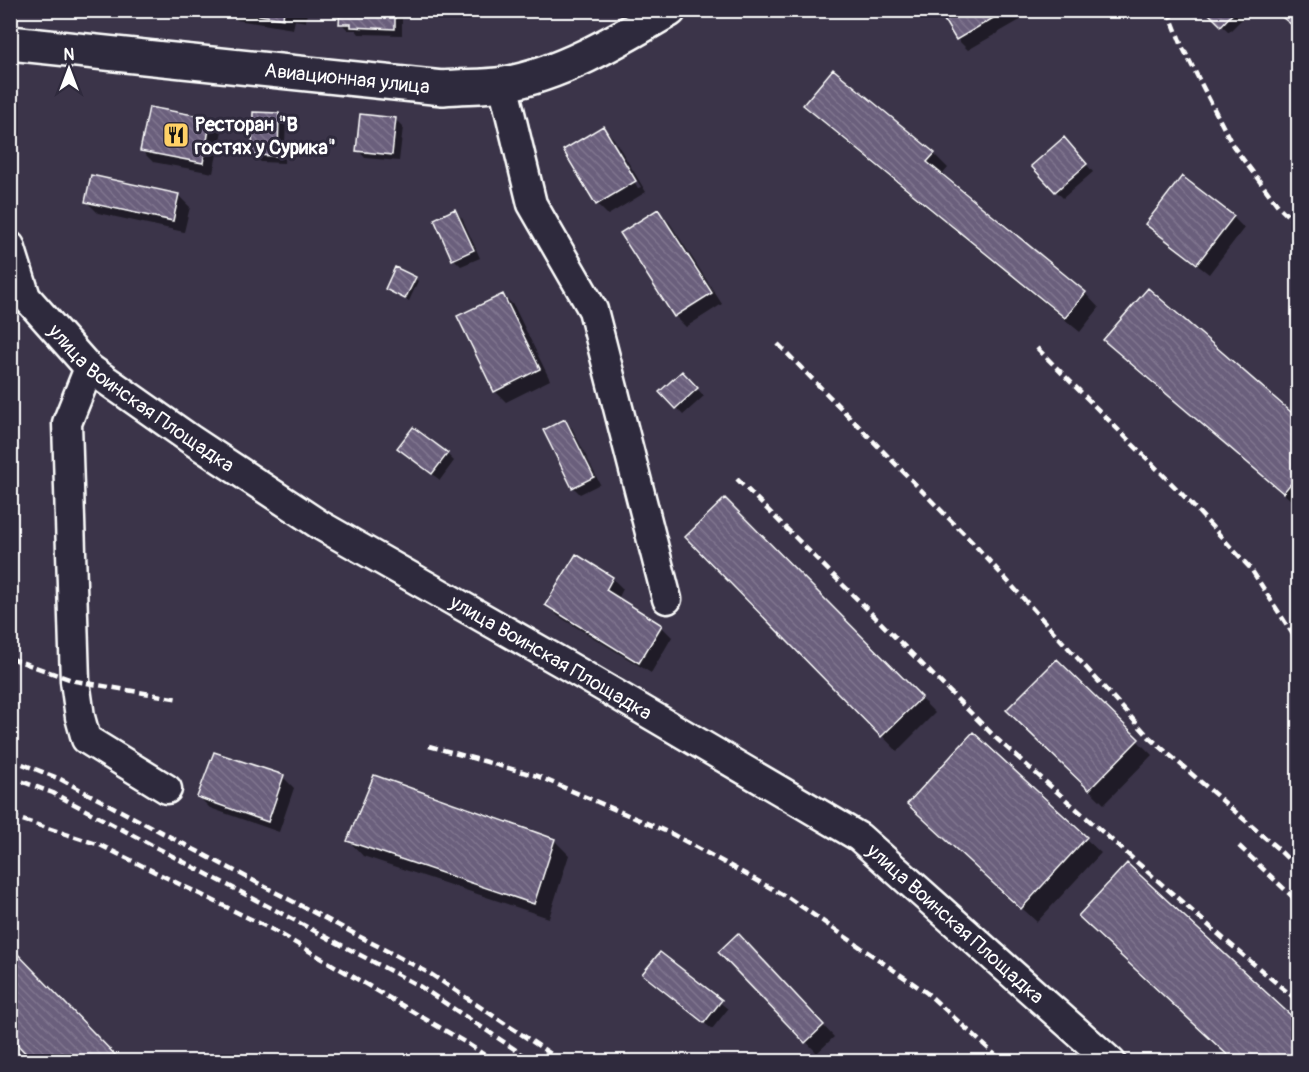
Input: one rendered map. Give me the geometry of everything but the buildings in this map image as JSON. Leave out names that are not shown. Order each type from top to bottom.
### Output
[{"type":"main road","name":"Авиационная улица","points":[[10,42],[443,88],[503,84],[546,74],[618,40],[632,20],[669,10]]},
{"type":"street","points":[[503,84],[532,204],[593,310],[667,599]]},
{"type":"street","name":"улица Воинская Площадка","points":[[10,246],[26,297],[89,368],[190,439],[320,525],[566,665],[859,837],[1112,1062]]},
{"type":"street","points":[[89,368],[67,423],[75,681],[80,717],[86,739],[166,789]]},
{"type":"railway","points":[[1168,10],[1182,46],[1233,146],[1279,207],[1298,226]]},
{"type":"railway","points":[[778,344],[973,543],[1149,737],[1298,869]]},
{"type":"railway","points":[[1037,348],[1181,493],[1251,569],[1298,645]]},
{"type":"railway","points":[[737,479],[997,739],[1224,939],[1298,1001]]},
{"type":"railway","points":[[10,658],[75,681],[179,699]]},
{"type":"railway","points":[[429,746],[537,776],[672,834],[789,898],[927,993],[1003,1062]]},
{"type":"railway","points":[[10,759],[60,779],[429,973],[563,1062]]},
{"type":"railway","points":[[10,777],[53,793],[421,987],[534,1062]]},
{"type":"railway","points":[[10,816],[100,845],[275,931],[495,1062]]},
{"type":"railway","points":[[1239,846],[1298,902]]},
{"type":"place","name":"Ресторан \"В гостях у Сурика\"","points":[[176,135]]}]
